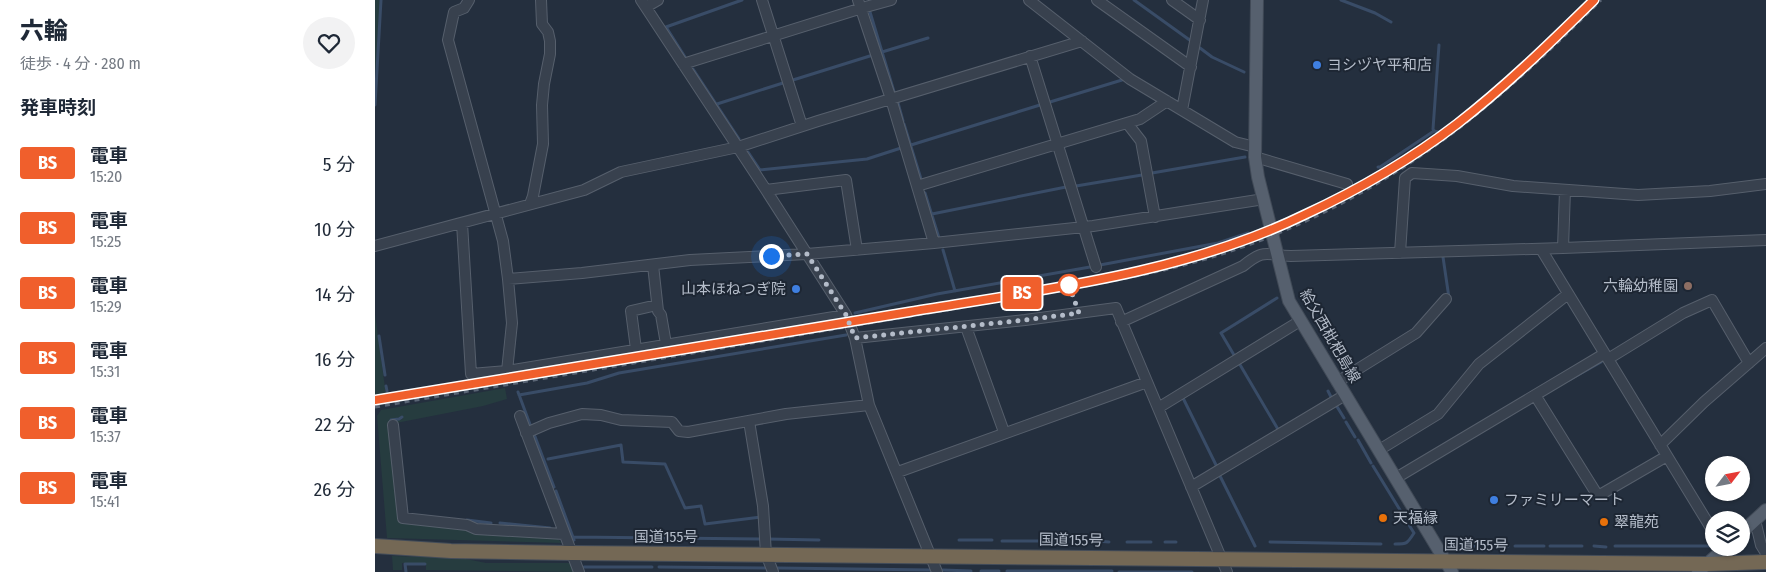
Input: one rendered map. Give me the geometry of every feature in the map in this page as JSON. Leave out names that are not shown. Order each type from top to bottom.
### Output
[{"type":"highway","name":"国道155号","points":[[380,546],[451,551],[572,553],[1221,558],[1449,566],[1703,568],[1766,562]]},
{"type":"main road","name":"給父西枇杷島線","points":[[1257,0],[1255,152],[1263,200],[1289,301],[1449,566]]},
{"type":"main road","points":[[1750,525],[1766,510]]},
{"type":"main road","points":[[1703,568],[1716,556]]},
{"type":"street","points":[[469,0],[464,8],[454,12],[448,40],[503,241],[512,323],[507,370]]},
{"type":"street","points":[[529,204],[533,196],[543,144],[543,98],[550,54],[548,32],[542,24],[541,0]]},
{"type":"street","points":[[658,0],[643,3],[846,315],[855,338],[869,404],[937,572]]},
{"type":"street","points":[[762,0],[802,126]]},
{"type":"street","points":[[683,64],[772,36],[860,4],[891,0]]},
{"type":"street","points":[[1029,0],[1130,79],[1235,142],[1255,152],[1347,184]]},
{"type":"street","points":[[1097,0],[1191,67]]},
{"type":"street","points":[[1172,0],[1200,20]]},
{"type":"street","points":[[1182,110],[1203,0]]},
{"type":"street","points":[[860,4],[891,99],[934,243]]},
{"type":"street","points":[[375,246],[583,190],[621,172],[738,147],[1082,40]]},
{"type":"street","points":[[1031,56],[1096,267]]},
{"type":"street","points":[[917,186],[1140,119],[1167,101]]},
{"type":"street","points":[[1127,123],[1141,141],[1155,217]]},
{"type":"street","points":[[1400,253],[1405,178],[1412,173],[1457,176],[1513,186],[1639,194],[1710,191],[1766,184]]},
{"type":"street","points":[[766,190],[846,180],[857,250]]},
{"type":"street","points":[[1563,248],[1565,190]]},
{"type":"street","points":[[508,278],[690,260],[807,254],[934,243],[1083,227],[1263,200]]},
{"type":"street","points":[[462,223],[471,374],[507,370],[846,315]]},
{"type":"street","points":[[1121,322],[1243,266],[1254,257],[1264,253],[1277,256],[1400,253],[1766,240]]},
{"type":"street","points":[[1541,249],[1705,518]]},
{"type":"street","points":[[653,265],[658,311],[661,314],[666,344]]},
{"type":"street","points":[[1379,450],[1438,414],[1479,364],[1568,294]]},
{"type":"street","points":[[1337,382],[1416,332],[1446,299]]},
{"type":"street","points":[[1396,478],[1535,395],[1683,313],[1712,300],[1749,363]]},
{"type":"street","points":[[636,349],[631,311],[657,304]]},
{"type":"street","points":[[855,338],[966,327],[1115,308],[1227,572]]},
{"type":"street","points":[[1157,408],[1301,322]]},
{"type":"street","points":[[966,327],[1005,432]]},
{"type":"street","points":[[1660,445],[1704,402],[1766,348]]},
{"type":"street","points":[[898,472],[1147,382]]},
{"type":"street","points":[[1191,487],[1345,395]]},
{"type":"street","points":[[1535,395],[1598,496],[1667,456]]},
{"type":"street","points":[[526,432],[581,414],[601,415],[621,420],[672,422],[679,431],[688,432],[785,414],[869,404]]},
{"type":"street","points":[[520,416],[579,572]]},
{"type":"street","points":[[749,421],[763,506],[766,554],[773,572]]},
{"type":"street","points":[[393,425],[403,518],[467,525],[476,529],[564,534]]},
{"type":"street","points":[[1755,520],[1761,545],[1766,553]]},
{"type":"green space","points":[[375,0],[380,0],[375,82]]},
{"type":"green space","points":[[375,314],[386,395],[375,397]]},
{"type":"green space","points":[[505,388],[507,399],[483,406],[396,423],[392,421],[403,419],[403,416],[389,421],[398,520],[466,528],[475,533],[542,538],[556,537],[562,543],[387,538],[377,416],[381,410]]},
{"type":"green space","points":[[392,556],[461,558],[486,563],[571,563],[577,572],[426,570],[426,563],[402,563],[402,570],[393,570]]},
{"type":"waterway","points":[[375,105],[381,0]]},
{"type":"waterway","points":[[685,57],[666,27],[742,0]]},
{"type":"waterway","points":[[1134,0],[1191,41]]},
{"type":"waterway","points":[[1341,0],[1375,13],[1391,22]]},
{"type":"waterway","points":[[870,12],[895,95]]},
{"type":"waterway","points":[[882,52],[928,38]]},
{"type":"waterway","points":[[1438,132],[1433,129],[1439,45]]},
{"type":"waterway","points":[[1200,48],[1212,57],[1244,72]]},
{"type":"waterway","points":[[793,80],[873,55]]},
{"type":"waterway","points":[[693,69],[739,139]]},
{"type":"waterway","points":[[1050,102],[1122,80]]},
{"type":"waterway","points":[[717,104],[783,83]]},
{"type":"waterway","points":[[898,103],[903,121]]},
{"type":"waterway","points":[[911,145],[1040,105]]},
{"type":"waterway","points":[[904,124],[921,179]]},
{"type":"waterway","points":[[1378,167],[1434,131]]},
{"type":"waterway","points":[[748,152],[760,170],[867,159],[901,148]]},
{"type":"waterway","points":[[1152,173],[1245,157]]},
{"type":"waterway","points":[[1076,186],[1142,175]]},
{"type":"waterway","points":[[932,214],[1066,187]]},
{"type":"waterway","points":[[925,193],[939,238]]},
{"type":"waterway","points":[[1100,265],[1218,243],[1248,233]]},
{"type":"waterway","points":[[943,250],[955,291]]},
{"type":"waterway","points":[[1443,257],[1449,298]]},
{"type":"waterway","points":[[855,313],[937,294],[1090,267]]},
{"type":"waterway","points":[[1234,355],[1221,333],[1277,298]]},
{"type":"waterway","points":[[519,395],[587,383],[619,373],[846,335]]},
{"type":"waterway","points":[[379,336],[385,375]]},
{"type":"waterway","points":[[1569,380],[1601,362]]},
{"type":"waterway","points":[[1239,363],[1279,431]]},
{"type":"waterway","points":[[386,386],[387,391]]},
{"type":"waterway","points":[[1328,391],[1331,397]]},
{"type":"waterway","points":[[518,392],[531,427]]},
{"type":"waterway","points":[[1183,398],[1217,467]]},
{"type":"waterway","points":[[1336,405],[1344,418]]},
{"type":"waterway","points":[[390,424],[391,420],[402,417]]},
{"type":"waterway","points":[[1346,422],[1355,437]]},
{"type":"waterway","points":[[534,434],[554,487]]},
{"type":"waterway","points":[[1358,440],[1371,463]]},
{"type":"waterway","points":[[548,459],[621,445],[623,462],[665,464],[685,508],[701,506],[705,524],[761,517]]},
{"type":"waterway","points":[[1373,466],[1400,510]]},
{"type":"waterway","points":[[1220,476],[1255,546]]},
{"type":"waterway","points":[[556,491],[574,540]]},
{"type":"waterway","points":[[1402,514],[1405,519]]},
{"type":"waterway","points":[[467,520],[491,523]]},
{"type":"waterway","points":[[500,523],[550,528]]},
{"type":"waterway","points":[[1395,544],[1406,543],[1410,539],[1414,533],[1409,525]]},
{"type":"waterway","points":[[573,537],[761,539]]},
{"type":"waterway","points":[[768,539],[819,540]]},
{"type":"waterway","points":[[959,540],[992,540]]},
{"type":"waterway","points":[[1002,541],[1040,541]]},
{"type":"waterway","points":[[1048,541],[1060,541]]},
{"type":"waterway","points":[[1075,541],[1083,541]]},
{"type":"waterway","points":[[1097,541],[1109,542]]},
{"type":"waterway","points":[[1127,542],[1151,542]]},
{"type":"waterway","points":[[1165,542],[1176,542]]},
{"type":"waterway","points":[[1270,542],[1381,544]]},
{"type":"waterway","points":[[1459,546],[1478,546]]},
{"type":"waterway","points":[[1501,546],[1508,546]]},
{"type":"waterway","points":[[1515,546],[1544,546]]},
{"type":"waterway","points":[[1550,546],[1582,546]]},
{"type":"waterway","points":[[1594,546],[1606,547]]},
{"type":"waterway","points":[[1615,546],[1705,546]]},
{"type":"waterway","points":[[406,572],[405,564],[425,564]]},
{"type":"waterway","points":[[584,567],[652,567]]},
{"type":"waterway","points":[[659,567],[765,568]]},
{"type":"waterway","points":[[778,568],[931,570]]},
{"type":"waterway","points":[[943,570],[971,571]]},
{"type":"waterway","points":[[981,571],[999,571]]},
{"type":"waterway","points":[[1007,571],[1112,571]]},
{"type":"waterway","points":[[1119,572],[1192,572]]},
{"type":"railway","points":[[375,407],[1070,289],[1167,269],[1225,253],[1291,228],[1323,213],[1385,179],[1415,159],[1472,118],[1506,90],[1601,0]]},
{"type":"train","name":"BS","points":[[375,400],[728,343],[1137,272],[1190,259],[1302,217],[1400,164],[1457,124],[1504,84],[1594,0]]},
{"type":"place","name":"ヨシヅヤ平和店","points":[[1317,65]]},
{"type":"place","name":"六輪幼稚園","points":[[1688,286]]},
{"type":"place","name":"山本ほねつぎ院","points":[[796,289]]},
{"type":"place","name":"ファミリーマート","points":[[1494,500]]},
{"type":"place","name":"天福縁","points":[[1383,518]]},
{"type":"place","name":"翠龍苑","points":[[1604,522]]},
{"type":"route","points":[[771,256],[807,254],[846,315],[855,338],[1079,313],[1069,285]]}]
